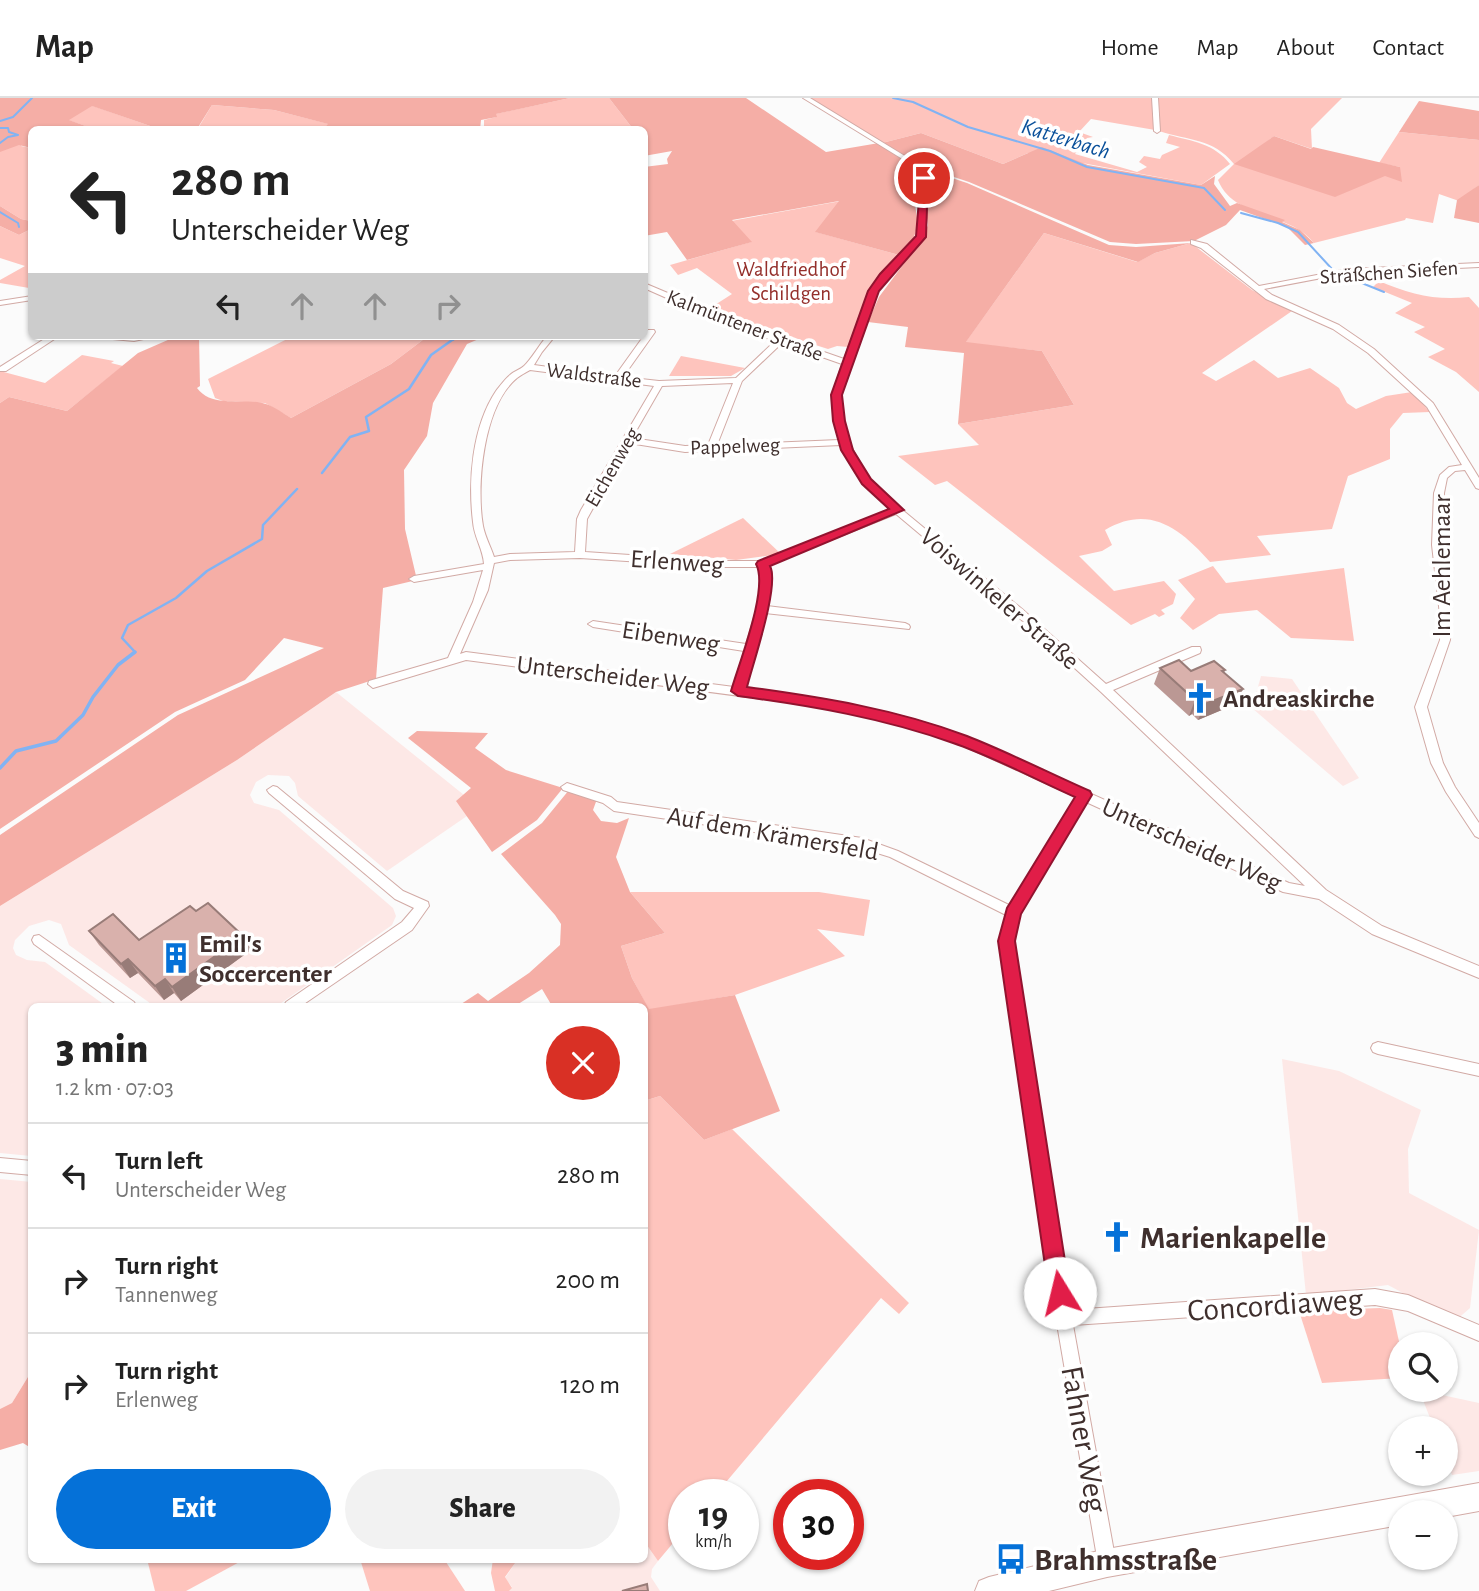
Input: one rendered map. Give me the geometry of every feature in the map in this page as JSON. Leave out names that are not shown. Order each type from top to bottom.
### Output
[{"type":"main road","points":[[994,1590],[1107,1563],[1479,1497]]},
{"type":"street","name":"Voiswinkeler Straße","points":[[806,98],[911,162],[924,178],[921,237],[873,291],[837,395],[844,442],[862,476],[897,510],[1018,611],[1105,689],[1322,894],[1377,930],[1479,972]]},
{"type":"street","points":[[1155,98],[1157,131]]},
{"type":"street","points":[[1194,242],[1204,246],[1280,303],[1336,327],[1371,351],[1430,405],[1479,486]]},
{"type":"street","name":"Sträßchen Siefen","points":[[1259,288],[1348,271],[1479,265]]},
{"type":"street","name":"Kalmüntener Straße","points":[[648,287],[696,309],[779,341],[847,363]]},
{"type":"street","points":[[0,303],[28,299]]},
{"type":"street","points":[[648,336],[651,332]]},
{"type":"street","points":[[3,369],[49,340]]},
{"type":"street","points":[[529,367],[548,340]]},
{"type":"street","points":[[618,378],[645,340]]},
{"type":"street","points":[[711,448],[738,380],[779,341]]},
{"type":"street","name":"Waldstraße","points":[[490,563],[478,528],[476,461],[496,401],[507,382],[517,372],[529,367],[659,384],[738,380]]},
{"type":"street","name":"Eichenweg","points":[[580,555],[582,519],[659,384]]},
{"type":"street","name":"Pappelweg","points":[[627,440],[685,449],[844,442]]},
{"type":"street","name":"Im Aehlemaar","points":[[1466,467],[1452,469],[1443,477],[1439,493],[1437,545],[1446,624],[1445,640],[1421,707],[1437,763],[1479,833]]},
{"type":"street","name":"Erlenweg","points":[[490,563],[510,557],[580,555],[762,564],[897,510]]},
{"type":"street","points":[[414,579],[490,563]]},
{"type":"street","points":[[453,659],[490,563]]},
{"type":"street","points":[[738,691],[761,608],[767,573],[762,564]]},
{"type":"street","points":[[761,608],[905,627]]},
{"type":"street","name":"Eibenweg","points":[[593,624],[749,648]]},
{"type":"street","points":[[1105,689],[1196,650]]},
{"type":"street","name":"Unterscheider Weg","points":[[373,684],[466,656],[824,703],[902,721],[961,740],[1287,888],[1322,894]]},
{"type":"street","name":"Auf dem Krämersfeld","points":[[567,787],[607,800],[614,806],[862,843],[894,855],[1013,913]]},
{"type":"street","points":[[273,790],[399,895],[423,906],[407,926],[295,1003]]},
{"type":"street","name":"Fahner Weg","points":[[1084,795],[1013,913],[1006,941],[1064,1318],[1107,1563]]},
{"type":"street","points":[[39,940],[125,1003]]},
{"type":"street","points":[[1378,1048],[1479,1070]]},
{"type":"street","points":[[0,1165],[28,1168]]},
{"type":"street","name":"Concordiaweg","points":[[1064,1318],[1375,1297],[1408,1303],[1479,1333]]},
{"type":"shaded area","points":[[0,98],[570,98],[496,114],[497,117],[481,120],[480,126],[326,126],[328,124],[274,110],[212,105],[199,126],[150,126],[92,106],[69,120],[86,126],[28,126],[28,147],[19,145],[0,152]]},
{"type":"shaded area","points":[[609,98],[746,98],[826,152],[879,143],[912,165],[921,176],[921,183],[914,198],[918,224],[914,237],[899,255],[815,232],[839,201],[732,220],[752,242],[687,260],[667,232],[648,235],[648,166],[668,164],[667,159],[672,151],[648,155],[648,126],[631,126]]},
{"type":"shaded area","points":[[1419,101],[1479,111],[1479,140],[1399,132]]},
{"type":"shaded area","points":[[921,133],[1003,164],[1042,147],[1088,165],[1201,185],[1215,176],[1214,184],[1230,206],[1237,203],[1285,220],[1282,222],[1300,230],[1314,243],[1305,245],[1287,227],[1240,210],[1226,225],[1194,241],[1136,244],[1110,242],[969,182],[915,164],[882,143]]},
{"type":"shaded area","points":[[1274,136],[1311,149],[1313,147],[1400,167],[1402,182],[1385,176],[1335,197],[1234,164]]},
{"type":"shaded area","points":[[922,168],[967,183],[1109,245],[1136,247],[1191,243],[1155,253],[1138,262],[1044,233],[966,342],[1042,351],[1074,405],[958,424],[964,353],[905,347],[908,327],[868,322],[879,297],[923,238],[928,225],[924,198],[928,182]]},
{"type":"shaded area","points":[[1479,185],[1479,223],[1454,218],[1457,200]]},
{"type":"shaded area","points":[[0,206],[28,220],[28,230],[19,235],[0,226]]},
{"type":"shaded area","points":[[168,340],[199,340],[200,386],[197,388],[203,394],[220,400],[266,404],[291,418],[391,364],[423,340],[476,340],[467,344],[433,403],[427,436],[404,470],[405,529],[417,580],[383,588],[376,679],[336,692],[237,760],[0,906],[0,835],[178,715],[324,648],[284,638],[245,680],[175,712],[0,829],[0,403],[9,397],[67,411],[138,353]]},
{"type":"shaded area","points":[[1261,676],[1292,679],[1359,778],[1343,786],[1252,708]]},
{"type":"shaded area","points":[[336,692],[464,795],[457,801],[467,816],[387,871],[298,796],[295,783],[289,776],[268,775],[256,782],[250,795],[254,803],[279,810],[393,908],[396,916],[392,925],[281,1003],[150,1003],[69,945],[61,924],[49,920],[29,926],[15,940],[13,948],[16,955],[27,960],[45,962],[102,1003],[28,1003],[28,1156],[0,1153],[0,906],[237,760]]},
{"type":"shaded area","points":[[417,731],[488,733],[475,748],[506,770],[563,788],[537,820],[492,852],[456,801],[471,788],[408,738]]},
{"type":"shaded area","points":[[569,790],[597,799],[593,810],[601,821],[617,823],[629,818],[616,857],[630,892],[665,933],[621,946],[632,978],[646,1003],[550,1003],[542,989],[520,1003],[463,1003],[478,993],[488,1001],[529,973],[560,945],[561,924],[501,854],[542,823]]},
{"type":"shaded area","points":[[735,995],[780,1111],[704,1140],[660,1096],[648,1100],[648,1007]]},
{"type":"shaded area","points":[[1282,1059],[1339,1071],[1421,1110],[1408,1149],[1409,1193],[1479,1230],[1470,1308],[1455,1321],[1388,1285],[1306,1295]]},
{"type":"shaded area","points":[[0,1179],[28,1182],[28,1377],[12,1403],[0,1409]]},
{"type":"shaded area","points":[[28,1377],[28,1446],[23,1443],[0,1450],[0,1409],[12,1403]]},
{"type":"shaded area","points":[[1458,1398],[1479,1403],[1479,1471],[1458,1474],[1458,1416],[1429,1416],[1424,1402],[1458,1402]]},
{"type":"shaded area","points":[[648,1547],[658,1561],[652,1569],[651,1577],[660,1591],[509,1591],[512,1587],[505,1578],[515,1563],[648,1563]]},
{"type":"green space","points":[[19,98],[93,106],[150,126],[85,126],[68,120],[46,126],[28,126],[28,136],[21,146],[28,147],[28,220],[0,206],[0,113]]},
{"type":"green space","points":[[570,98],[609,98],[631,126],[484,126],[484,120],[496,117],[495,114]]},
{"type":"green space","points":[[808,98],[1153,98],[1155,130],[1091,119],[1079,132],[1093,137],[1087,138],[1075,154],[1137,172],[1147,167],[1139,162],[1144,156],[1160,159],[1162,155],[1180,147],[1166,143],[1169,135],[1210,148],[1230,164],[1201,185],[1028,153],[1003,164],[921,133],[882,143]]},
{"type":"green space","points":[[1156,98],[1342,98],[1311,129],[1312,149],[1274,136],[1254,152],[1336,196],[1400,167],[1379,163],[1399,132],[1479,140],[1479,185],[1459,201],[1439,194],[1433,223],[1406,218],[1314,243],[1291,225],[1248,209],[1225,193],[1218,180],[1234,164],[1218,149],[1209,145],[1159,131]]},
{"type":"green space","points":[[212,105],[274,110],[329,124],[327,126],[199,126]]},
{"type":"green space","name":"Waldfriedhof Schildgen","points":[[841,201],[816,232],[899,255],[869,295],[848,347],[828,349],[707,310],[732,294],[697,268],[678,275],[670,265],[751,242],[731,221]]},
{"type":"green space","points":[[0,226],[19,235],[28,230],[28,288],[0,283],[0,280],[25,266],[0,258]]},
{"type":"green space","points":[[1044,233],[1137,262],[1155,253],[1191,243],[1252,290],[1292,311],[1202,373],[1216,381],[1254,360],[1278,378],[1310,368],[1339,388],[1347,403],[1356,409],[1386,396],[1412,392],[1430,412],[1403,413],[1390,429],[1390,459],[1348,476],[1332,529],[1257,536],[1271,555],[1210,562],[1175,530],[1150,520],[1136,519],[1105,530],[1112,545],[1102,551],[1079,556],[1114,591],[1164,581],[1176,594],[1173,604],[1161,610],[1165,614],[1159,617],[1155,614],[1131,625],[947,481],[935,485],[898,456],[979,445],[958,424],[1074,405],[1042,351],[965,343]]},
{"type":"green space","points":[[1379,281],[1423,295],[1469,297],[1479,308],[1479,392],[1456,372],[1428,357],[1445,349],[1414,332],[1425,327],[1395,313],[1412,303],[1373,287]]},
{"type":"green space","points":[[285,340],[423,340],[391,364],[291,418],[265,403],[223,401],[215,398],[208,379]]},
{"type":"green space","points":[[82,355],[114,361],[111,363],[123,366],[67,411],[9,397],[0,403],[0,371],[45,383]]},
{"type":"green space","points":[[681,356],[745,368],[731,376],[669,376]]},
{"type":"green space","points":[[743,518],[781,554],[736,560],[670,554]]},
{"type":"green space","points":[[1213,566],[1226,583],[1344,568],[1354,641],[1291,638],[1257,610],[1219,614],[1193,630],[1180,618],[1195,599],[1178,580]]},
{"type":"green space","points":[[630,892],[819,892],[870,900],[864,936],[817,929],[845,956],[735,995],[649,1010],[648,1003],[645,1003],[632,978],[621,946],[665,933]]},
{"type":"green space","points":[[660,1096],[704,1140],[732,1129],[909,1303],[899,1314],[881,1298],[729,1479],[668,1479],[668,1549],[658,1561],[648,1547],[648,1100]]},
{"type":"green space","points":[[1380,1308],[1392,1310],[1397,1332],[1388,1332],[1388,1379],[1322,1383],[1299,1311]]},
{"type":"green space","points":[[148,1563],[238,1563],[186,1591],[155,1591]]},
{"type":"green space","points":[[361,1563],[447,1563],[465,1591],[370,1591]]},
{"type":"green space","points":[[492,1563],[515,1563],[505,1577],[512,1588],[509,1591],[495,1591],[491,1573]]},
{"type":"building","points":[[1179,660],[1191,671],[1214,661],[1243,689],[1205,704],[1195,700],[1160,668]]},
{"type":"building","name":"Emil's Soccercenter","points":[[208,903],[243,936],[172,987],[165,979],[155,986],[128,959],[121,964],[89,931],[113,914],[139,940],[190,906],[196,911]]},
{"type":"building","points":[[647,1584],[648,1591],[622,1591]]},
{"type":"waterway","points":[[0,121],[13,117],[32,98]]},
{"type":"waterway","name":"Katterbach","points":[[893,98],[913,102],[968,127],[1050,151],[1087,167],[1204,188],[1225,210]]},
{"type":"waterway","points":[[0,128],[8,128],[9,132],[18,135],[8,137],[0,143]]},
{"type":"waterway","points":[[0,212],[18,223],[19,227]]},
{"type":"waterway","name":"Katterbach","points":[[1241,213],[1278,223],[1298,232],[1332,269]]},
{"type":"waterway","name":"Katterbach","points":[[1342,275],[1384,292]]},
{"type":"waterway","points":[[322,473],[350,437],[369,431],[366,417],[409,389],[431,355],[452,340]]},
{"type":"waterway","points":[[135,652],[122,638],[128,625],[176,598],[207,571],[262,539],[263,525],[297,489]]},
{"type":"waterway","points":[[0,768],[16,751],[56,741],[83,715],[93,697],[118,665],[135,652]]},
{"type":"place","name":"Andreaskirche","points":[[1200,698]]},
{"type":"place","name":"Emil's Soccercenter","points":[[176,958]]},
{"type":"place","name":"Marienkapelle","points":[[1117,1237]]},
{"type":"place","name":"Brahmsstraße","points":[[1011,1559]]},
{"type":"route","points":[[924,178],[921,237],[873,291],[837,395],[839,421],[847,450],[872,487],[897,510],[762,564],[767,573],[761,608],[738,691],[824,703],[902,721],[961,740],[1084,795],[1013,913],[1006,941],[1060,1293]]}]
